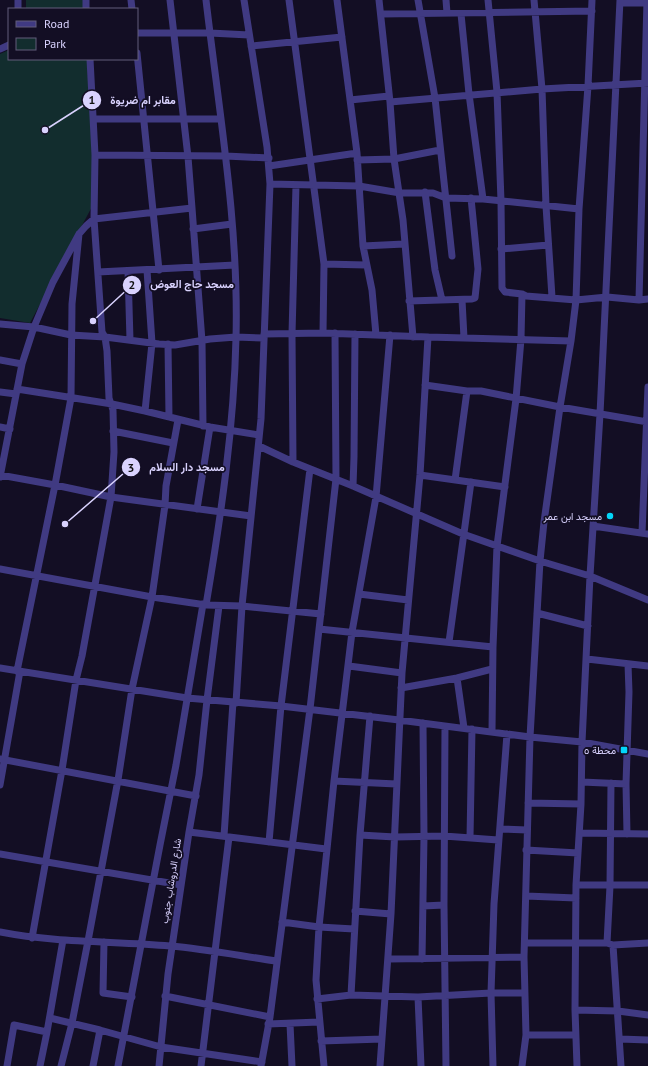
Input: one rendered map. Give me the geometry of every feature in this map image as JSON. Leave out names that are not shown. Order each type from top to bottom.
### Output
[{"type":"street","points":[[170,0],[188,157],[207,427],[197,509]]},
{"type":"street","points":[[118,1066],[171,791],[186,698],[221,512],[231,430],[236,337],[235,265],[226,156],[206,0]]},
{"type":"street","points":[[201,1066],[227,836],[234,702],[242,606],[259,446],[264,336],[270,184],[269,158],[244,0]]},
{"type":"street","points":[[289,0],[324,264],[323,333]]},
{"type":"street","points":[[337,0],[357,156],[363,246],[372,290],[376,335]]},
{"type":"street","points":[[379,0],[390,99],[394,159],[400,193],[413,337]]},
{"type":"street","points":[[418,0],[435,98],[452,256]]},
{"type":"street","points":[[446,0],[447,13]]},
{"type":"street","points":[[488,0],[497,92],[501,201],[502,288],[506,292],[526,296],[576,300],[606,297],[639,300],[648,299]]},
{"type":"street","points":[[534,0],[542,88],[546,206],[552,297]]},
{"type":"street","points":[[522,1066],[526,1035],[524,958],[530,737],[540,561],[560,407],[572,340],[576,300],[579,209],[588,86],[592,0]]},
{"type":"street","points":[[577,1066],[575,1035],[576,885],[582,804],[582,742],[620,1],[648,2],[644,241],[639,300]]},
{"type":"street","points":[[381,14],[592,12]]},
{"type":"street","points":[[461,14],[469,94],[483,199]]},
{"type":"street","points":[[138,34],[210,33],[249,35]]},
{"type":"street","points":[[251,46],[342,37]]},
{"type":"street","points":[[32,938],[62,770],[76,680],[82,656],[111,497],[114,431],[112,404],[109,398],[105,337],[102,332],[94,219],[95,155],[90,60]]},
{"type":"street","points":[[138,60],[159,270]]},
{"type":"street","points":[[350,100],[435,98],[542,88],[647,83]]},
{"type":"street","points":[[94,119],[221,119]]},
{"type":"street","points":[[269,166],[310,159],[357,156],[394,159],[440,150]]},
{"type":"street","points":[[95,155],[188,157],[226,156],[269,158]]},
{"type":"street","points":[[270,184],[359,186],[400,193],[433,193],[446,198],[471,198],[579,209]]},
{"type":"street","points":[[293,462],[292,334],[296,185]]},
{"type":"street","points":[[425,192],[435,270],[442,300]]},
{"type":"street","points":[[409,301],[462,300],[475,298],[478,269],[471,198]]},
{"type":"street","points":[[192,208],[94,219],[79,234],[53,282],[34,327],[22,364],[0,476],[55,485],[111,497],[251,516]]},
{"type":"street","points":[[193,229],[232,224]]},
{"type":"street","points":[[0,785],[2,760],[55,485],[70,398],[72,299],[79,234]]},
{"type":"street","points":[[363,246],[404,244]]},
{"type":"street","points":[[501,249],[548,244]]},
{"type":"street","points":[[324,264],[366,265]]},
{"type":"street","points":[[98,272],[235,265]]},
{"type":"street","points":[[145,410],[152,343],[147,270]]},
{"type":"street","points":[[128,271],[130,340]]},
{"type":"street","points":[[492,731],[492,669],[498,546],[504,487],[516,399],[521,339],[522,294]]},
{"type":"street","points":[[462,300],[464,338]]},
{"type":"street","points":[[0,324],[34,327],[71,335],[105,337],[175,345],[236,337],[323,333],[413,337],[572,340]]},
{"type":"street","points":[[50,1018],[161,1047],[262,1064],[293,846],[336,479],[335,333]]},
{"type":"street","points":[[352,486],[354,457],[355,334]]},
{"type":"street","points":[[324,1066],[316,980],[326,849],[352,632],[376,497],[390,335]]},
{"type":"street","points":[[380,1066],[389,959],[401,688],[420,475],[428,337]]},
{"type":"street","points":[[168,344],[169,417]]},
{"type":"street","points":[[0,360],[22,364]]},
{"type":"street","points":[[425,385],[467,391],[481,391],[516,399],[647,422]]},
{"type":"street","points":[[594,526],[645,533],[648,387]]},
{"type":"street","points":[[0,392],[16,391],[112,404],[145,410],[207,427],[259,435]]},
{"type":"street","points":[[455,480],[467,391]]},
{"type":"street","points":[[61,1066],[72,1023],[88,941],[118,780],[132,689],[152,597],[165,505],[165,493],[178,420]]},
{"type":"street","points":[[0,427],[10,429]]},
{"type":"street","points":[[114,431],[173,443]]},
{"type":"street","points":[[259,446],[293,462],[463,534],[540,561],[590,576],[648,600]]},
{"type":"street","points":[[269,842],[281,706],[310,469]]},
{"type":"street","points":[[420,475],[504,487]]},
{"type":"street","points":[[449,642],[471,482]]},
{"type":"street","points":[[0,569],[94,587],[204,605],[242,606],[321,614]]},
{"type":"street","points":[[359,594],[408,600]]},
{"type":"street","name":"شارع الدروشاب جنوب","points":[[159,1066],[165,996],[204,740],[207,700],[219,606]]},
{"type":"street","points":[[537,613],[588,626]]},
{"type":"street","points":[[319,629],[493,647]]},
{"type":"street","points":[[586,659],[648,666]]},
{"type":"street","points":[[627,834],[626,750],[629,692],[628,664]]},
{"type":"street","points":[[349,666],[402,674]]},
{"type":"street","points":[[0,668],[186,698],[281,706],[370,716],[530,737],[582,742],[648,754]]},
{"type":"street","points":[[401,688],[457,678],[492,669]]},
{"type":"street","points":[[457,678],[464,728]]},
{"type":"street","points":[[351,995],[360,835],[370,716]]},
{"type":"street","points":[[422,959],[424,837],[423,723]]},
{"type":"street","points":[[445,726],[444,995],[446,1066]]},
{"type":"street","points":[[470,838],[472,729]]},
{"type":"street","points":[[492,1066],[491,993],[494,904],[507,734]]},
{"type":"street","points":[[2,760],[118,780],[196,796]]},
{"type":"street","points":[[334,781],[396,784]]},
{"type":"street","points":[[582,782],[626,784]]},
{"type":"street","points":[[611,783],[610,944],[618,1011],[621,1066]]},
{"type":"street","points":[[528,803],[582,804]]},
{"type":"street","points":[[500,829],[527,830]]},
{"type":"street","points":[[189,832],[326,849]]},
{"type":"street","points":[[580,833],[648,834]]},
{"type":"street","points":[[360,835],[395,837],[444,836],[498,840]]},
{"type":"street","points":[[526,850],[578,853]]},
{"type":"street","points":[[0,854],[181,885]]},
{"type":"street","points":[[576,885],[648,885]]},
{"type":"street","points":[[526,896],[576,898]]},
{"type":"street","points":[[423,906],[444,905]]},
{"type":"street","points":[[355,911],[391,914]]},
{"type":"street","points":[[282,922],[319,927],[354,929]]},
{"type":"street","points":[[0,932],[32,938],[172,946],[276,961]]},
{"type":"street","points":[[40,1066],[50,1018],[63,940]]},
{"type":"street","points":[[104,942],[102,993],[132,997]]},
{"type":"street","points":[[525,943],[648,943]]},
{"type":"street","points":[[389,959],[492,957],[524,958]]},
{"type":"street","points":[[317,999],[351,995],[418,997],[491,993],[525,993]]},
{"type":"street","points":[[165,996],[208,1005],[269,1021],[290,1024],[319,1022]]},
{"type":"street","points":[[418,997],[421,1066]]},
{"type":"street","points":[[575,1010],[618,1011],[648,1015]]},
{"type":"street","points":[[290,1024],[292,1066]]},
{"type":"street","points":[[7,1066],[14,1025],[47,1032]]},
{"type":"street","points":[[93,1066],[100,1030]]},
{"type":"street","points":[[526,1035],[575,1035]]},
{"type":"street","points":[[321,1041],[382,1039]]},
{"type":"street","points":[[620,1039],[648,1040]]},
{"type":"green space","points":[[26,0],[84,0],[85,8],[26,8]]},
{"type":"green space","points":[[8,50],[8,60],[87,60],[95,201],[30,323],[0,318],[0,54]]},
{"type":"place","name":"مقابر ام ضريوة","points":[[45,130]]},
{"type":"place","name":"مسجد حاج العوض","points":[[93,321]]},
{"type":"place","name":"مسجد ابن عمر","points":[[610,516]]},
{"type":"place","name":"مسجد دار السلام","points":[[65,524]]},
{"type":"place","name":"محطة ٥","points":[[624,750]]}]
